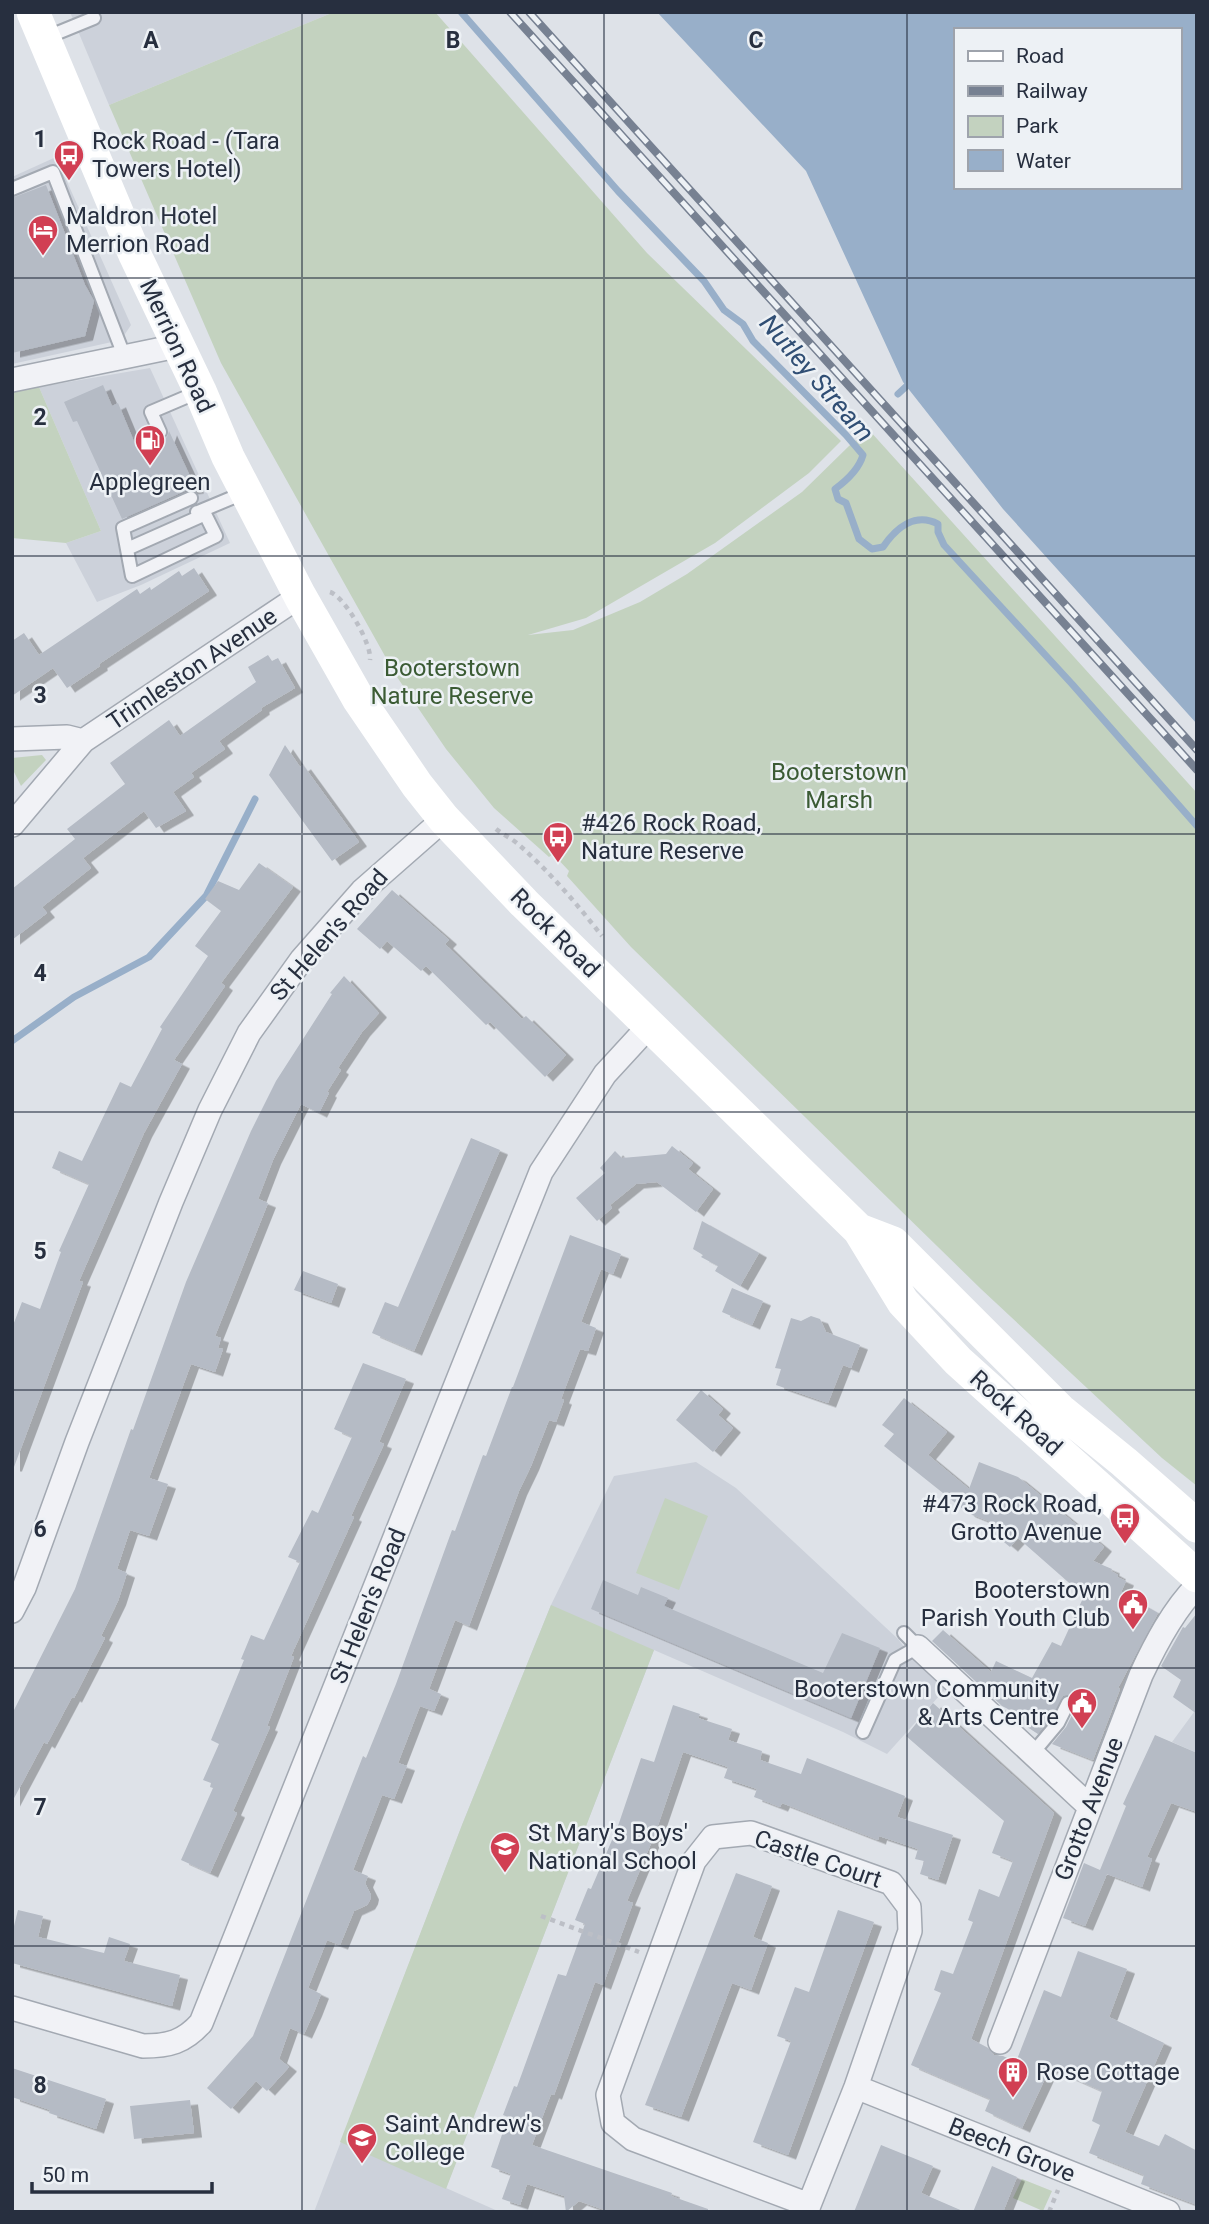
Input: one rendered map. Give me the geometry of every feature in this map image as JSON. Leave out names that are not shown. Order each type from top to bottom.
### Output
[{"type":"main road","name":"Merrion Road","points":[[38,25],[113,205],[228,457],[246,492],[315,594]]},
{"type":"main road","name":"Rock Road","points":[[315,594],[359,700],[417,785],[444,819],[524,903],[859,1230],[903,1302],[958,1361],[1197,1576]]},
{"type":"main road","name":"Rock Road","points":[[859,1230],[893,1243],[1060,1410],[1197,1526]]},
{"type":"street","points":[[12,380],[177,346]]},
{"type":"street","name":"Trimleston Avenue","points":[[12,825],[83,741],[315,594]]},
{"type":"street","name":"Trimleston Avenue","points":[[12,739],[67,737],[83,741]]},
{"type":"street","name":"St Helen's Road","points":[[12,1611],[24,1588],[77,1442],[171,1202],[210,1110],[249,1033],[302,959],[362,891],[444,819]]},
{"type":"street","name":"St Helen's Road","points":[[12,2008],[144,2046],[165,2046],[180,2042],[201,2023],[541,1172],[605,1074],[650,1025]]},
{"type":"street","name":"Grotto Avenue","points":[[1000,2042],[1151,1654],[1188,1595],[1197,1586]]},
{"type":"street","points":[[911,1640],[1090,1807]]},
{"type":"street","name":"Castle Court","points":[[751,1833],[891,1883],[909,1907],[910,1931],[856,2087],[808,2208],[633,2139],[613,2123],[608,2095],[658,1958],[694,1861],[713,1837],[751,1833]]},
{"type":"street","name":"Beech Grove","points":[[856,2087],[1168,2212]]},
{"type":"lane","points":[[38,25],[93,18]]},
{"type":"lane","points":[[12,190],[53,172],[125,358]]},
{"type":"lane","points":[[160,432],[151,412],[200,391]]},
{"type":"lane","points":[[200,511],[246,492]]},
{"type":"lane","points":[[189,495],[200,511],[216,536],[132,576],[122,528],[189,495]]},
{"type":"lane","points":[[127,550],[199,517],[200,511]]},
{"type":"lane","points":[[863,1732],[895,1660],[911,1640]]},
{"type":"lane","points":[[1032,1754],[1058,1723],[1068,1703]]},
{"type":"path","points":[[315,594],[338,595],[371,651],[369,660],[375,670]]},
{"type":"path","points":[[489,823],[515,842],[557,884]]},
{"type":"path","points":[[541,1916],[658,1958]]},
{"type":"shaded area","points":[[70,12],[334,12],[109,105]]},
{"type":"shaded area","points":[[56,157],[131,325],[121,340],[12,364],[12,177]]},
{"type":"shaded area","points":[[150,368],[230,543],[141,585],[97,602],[66,543],[101,531],[39,387]]},
{"type":"shaded area","name":"St Mary's Boys' National School","points":[[696,1462],[736,1488],[898,1639],[908,1652],[949,1685],[887,1754],[843,1732],[654,1650],[446,2188],[500,2212],[314,2212],[462,1825],[551,1605],[614,1476]]},
{"type":"shaded area","points":[[1197,1708],[1197,1753],[1172,1742]]},
{"type":"green space","points":[[334,12],[435,12],[647,253],[841,441],[809,473],[715,543],[586,618],[528,635],[573,630],[640,602],[687,574],[802,492],[869,430],[1197,793],[1197,1486],[1162,1458],[981,1289],[631,947],[567,876],[569,871],[553,854],[549,857],[494,808],[446,749],[395,674],[221,363],[109,105]]},
{"type":"green space","points":[[39,387],[101,531],[66,543],[12,538],[12,392]]},
{"type":"green space","points":[[42,755],[46,760],[21,786],[12,768],[12,758]]},
{"type":"green space","points":[[665,1498],[708,1516],[679,1590],[636,1573]]},
{"type":"green space","points":[[551,1605],[654,1650],[446,2189],[340,2142],[462,1825]]},
{"type":"green space","points":[[1022,2179],[1052,2191],[1043,2211],[1013,2198]]},
{"type":"water","points":[[657,12],[1197,12],[1197,724],[1003,509],[903,382],[806,171]]},
{"type":"building","name":"Maldron Hotel Merrion Road","points":[[46,185],[85,285],[94,301],[85,336],[12,353],[12,198]]},
{"type":"building","points":[[103,385],[112,406],[118,403],[135,444],[152,436],[163,440],[169,431],[196,489],[187,490],[122,519],[77,421],[73,422],[64,402]]},
{"type":"building","points":[[194,568],[209,591],[67,688],[53,668],[12,696],[12,641],[24,633],[39,655],[137,589],[140,594],[150,587],[151,590],[179,571],[182,576]]},
{"type":"building","points":[[268,655],[272,661],[278,658],[295,688],[261,708],[262,710],[219,741],[225,749],[191,773],[194,777],[173,792],[186,811],[156,828],[144,811],[83,858],[91,868],[42,907],[47,913],[12,940],[12,889],[75,839],[67,829],[125,784],[110,763],[169,720],[180,736],[256,682],[248,667]]},
{"type":"building","points":[[285,745],[300,767],[303,765],[359,842],[332,861],[269,775]]},
{"type":"building","points":[[259,863],[293,887],[221,983],[225,986],[174,1060],[182,1064],[144,1133],[79,1281],[83,1282],[12,1467],[12,1328],[22,1302],[40,1309],[61,1252],[59,1251],[89,1184],[52,1168],[59,1151],[82,1161],[120,1082],[131,1087],[162,1029],[160,1027],[208,956],[195,946],[221,911],[205,899],[218,881],[239,890]]},
{"type":"building","points":[[392,890],[449,940],[445,944],[522,1019],[526,1016],[566,1055],[545,1077],[490,1022],[486,1025],[426,966],[421,971],[387,941],[380,949],[357,929]]},
{"type":"building","points":[[344,976],[379,1013],[362,1032],[338,1068],[341,1070],[327,1092],[329,1093],[319,1113],[301,1104],[273,1160],[258,1199],[268,1203],[215,1336],[221,1338],[218,1348],[223,1349],[215,1372],[191,1364],[149,1478],[168,1484],[149,1536],[130,1530],[117,1569],[127,1573],[118,1601],[101,1636],[105,1638],[74,1698],[72,1697],[47,1744],[44,1742],[12,1802],[12,1714],[75,1589],[186,1282],[251,1131],[276,1081],[332,994],[330,993]]},
{"type":"building","points":[[471,1138],[500,1150],[414,1351],[372,1333],[385,1302],[398,1307]]},
{"type":"building","points":[[672,1146],[693,1163],[688,1169],[713,1189],[696,1212],[657,1182],[636,1184],[610,1205],[612,1208],[597,1221],[576,1198],[605,1173],[600,1168],[615,1151],[622,1158],[645,1156],[666,1154]]},
{"type":"building","points":[[702,1221],[759,1253],[740,1286],[715,1271],[718,1266],[701,1257],[703,1255],[693,1249]]},
{"type":"building","points":[[570,1235],[621,1254],[613,1274],[601,1269],[581,1322],[596,1328],[588,1351],[580,1349],[561,1399],[564,1400],[556,1422],[549,1420],[519,1491],[469,1626],[455,1620],[429,1689],[441,1694],[434,1711],[420,1706],[398,1763],[407,1766],[394,1799],[382,1795],[353,1870],[368,1876],[365,1883],[371,1895],[370,1900],[367,1905],[354,1911],[340,1945],[327,1940],[308,1988],[321,1994],[314,2012],[304,2034],[290,2028],[279,2059],[289,2067],[267,2091],[256,2081],[231,2109],[207,2088],[253,2036],[363,1756],[366,1758],[396,1684],[452,1530],[455,1531],[483,1455],[486,1456]]},
{"type":"building","points":[[303,1271],[338,1284],[331,1303],[294,1290]]},
{"type":"building","points":[[732,1288],[763,1301],[752,1325],[722,1312]]},
{"type":"building","points":[[811,1316],[820,1319],[826,1332],[860,1345],[851,1368],[843,1365],[828,1403],[776,1385],[781,1369],[775,1368],[791,1318],[801,1321]]},
{"type":"building","points":[[363,1363],[406,1379],[379,1442],[384,1444],[351,1516],[354,1517],[291,1656],[294,1657],[267,1726],[270,1727],[233,1811],[237,1813],[210,1873],[181,1860],[213,1788],[210,1787],[211,1783],[203,1780],[219,1744],[211,1740],[244,1660],[241,1659],[251,1635],[264,1640],[300,1562],[288,1557],[312,1510],[318,1513],[352,1437],[334,1429]]},
{"type":"building","points":[[701,1390],[723,1409],[718,1415],[733,1428],[713,1452],[676,1420]]},
{"type":"building","points":[[904,1398],[947,1432],[928,1455],[969,1489],[979,1462],[1018,1477],[1104,1547],[1093,1561],[1112,1569],[1117,1577],[1126,1581],[1121,1592],[1158,1613],[1118,1688],[1120,1689],[1093,1760],[1052,1744],[1066,1727],[1076,1707],[1077,1702],[1072,1696],[1063,1696],[1038,1734],[1012,1716],[1014,1712],[1002,1706],[932,1641],[943,1630],[991,1672],[996,1661],[1032,1678],[1052,1642],[1061,1646],[1084,1596],[1018,1538],[1010,1547],[994,1534],[1001,1526],[968,1513],[884,1446],[894,1434],[882,1425]]},
{"type":"building","points":[[603,1580],[638,1595],[641,1587],[668,1598],[664,1606],[823,1673],[842,1633],[880,1648],[851,1718],[591,1609]]},
{"type":"building","points":[[1197,1613],[1197,1714],[1173,1697],[1181,1680],[1161,1666],[1183,1627],[1185,1628]]},
{"type":"building","points":[[933,1703],[1054,1813],[971,2039],[988,2048],[994,2055],[1016,2062],[1044,1990],[1061,1997],[1078,1951],[1127,1969],[1109,2017],[1164,2043],[1125,2132],[1159,2146],[1165,2134],[1197,2151],[1197,2205],[1141,2184],[1144,2175],[1089,2153],[1100,2125],[1092,2121],[1102,2091],[1050,2068],[1022,2128],[985,2111],[990,2099],[911,2065],[941,1993],[934,1990],[941,1970],[953,1974],[973,1922],[968,1920],[979,1889],[999,1897],[1013,1861],[992,1853],[1004,1821],[906,1736]]},
{"type":"building","points":[[673,1705],[700,1714],[698,1718],[732,1729],[728,1740],[762,1751],[760,1760],[801,1774],[807,1758],[905,1796],[897,1817],[953,1835],[938,1880],[920,1874],[924,1861],[915,1859],[918,1849],[879,1836],[878,1840],[782,1803],[780,1807],[754,1797],[757,1789],[724,1778],[728,1767],[683,1752],[655,1834],[627,1901],[633,1903],[603,1985],[595,1982],[554,2095],[551,2094],[532,2145],[672,2193],[671,2196],[708,2209],[708,2212],[610,2212],[579,2201],[566,2212],[564,2196],[527,2184],[520,2205],[502,2199],[511,2174],[491,2167],[508,2117],[503,2115],[514,2086],[517,2087],[558,1974],[566,1976],[585,1924],[575,1920],[618,1826],[641,1758],[654,1762]]},
{"type":"building","points":[[1155,1735],[1197,1753],[1197,1812],[1171,1803],[1147,1857],[1152,1859],[1142,1887],[1107,1874],[1085,1926],[1063,1918],[1084,1863],[1100,1870],[1126,1806],[1123,1804]]},
{"type":"building","points":[[736,1873],[772,1886],[753,1937],[768,1943],[751,1990],[732,1983],[681,2117],[645,2105]]},
{"type":"building","points":[[18,1910],[43,1916],[38,1937],[104,1953],[109,1937],[130,1944],[124,1961],[180,1975],[172,2006],[12,1963],[12,1934]]},
{"type":"building","points":[[838,1910],[874,1922],[788,2155],[753,2142],[791,2041],[777,2036],[795,1987],[809,1992]]},
{"type":"building","points":[[12,2068],[106,2099],[96,2129],[12,2097]]},
{"type":"building","points":[[190,2100],[194,2133],[134,2139],[130,2106]]},
{"type":"building","points":[[881,2145],[933,2166],[921,2193],[965,2212],[854,2212]]},
{"type":"building","points":[[992,2166],[1017,2177],[1003,2212],[973,2212]]},
{"type":"waterway","name":"Nutley Stream","points":[[461,12],[618,191],[704,281],[724,310],[743,324],[753,341],[863,455],[852,474],[835,489],[838,499],[846,503],[859,539],[872,549],[883,547],[900,528],[914,521],[938,524],[938,532],[944,545],[1072,684],[1197,826]]},
{"type":"waterway","points":[[898,394],[911,382]]},
{"type":"waterway","points":[[12,1041],[74,997],[149,957],[206,896],[255,799]]},
{"type":"railway","points":[[510,12],[1197,770]]},
{"type":"railway","points":[[529,12],[1197,750]]},
{"type":"place","name":"Rock Road - (Tara Towers Hotel)","points":[[69,182]]},
{"type":"place","name":"Maldron Hotel Merrion Road","points":[[43,257]]},
{"type":"place","name":"Applegreen","points":[[150,467]]},
{"type":"place","name":"#426 Rock Road, Nature Reserve","points":[[558,864]]},
{"type":"place","name":"#473 Rock Road, Grotto Avenue","points":[[1125,1545]]},
{"type":"place","name":"Booterstown Parish Youth Club","points":[[1133,1631]]},
{"type":"place","name":"Booterstown Community & Arts Centre","points":[[1082,1730]]},
{"type":"place","name":"St Mary's Boys' National School","points":[[505,1874]]},
{"type":"place","name":"Rose Cottage","points":[[1013,2099]]},
{"type":"place","name":"Saint Andrew's College","points":[[362,2165]]},
{"type":"park label","name":"Booterstown Nature Reserve","points":[[452,682]]},
{"type":"park label","name":"Booterstown Marsh","points":[[839,786]]}]
